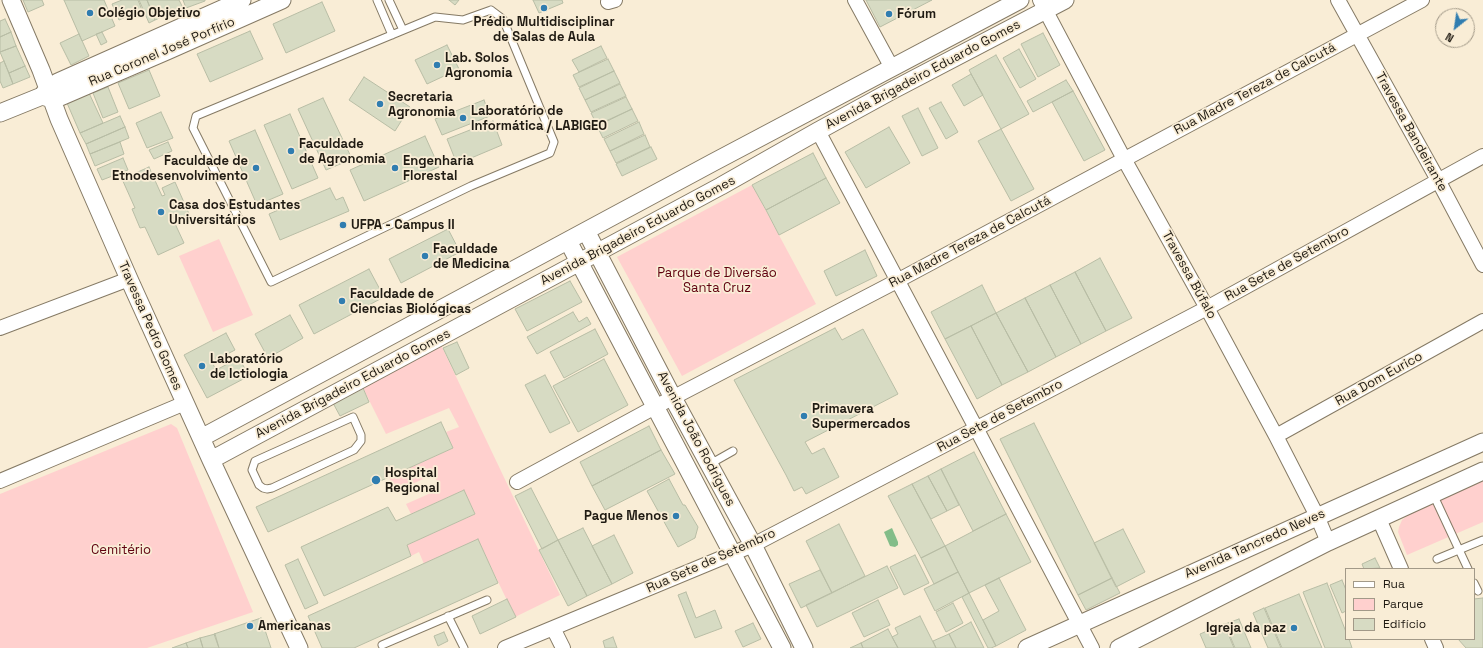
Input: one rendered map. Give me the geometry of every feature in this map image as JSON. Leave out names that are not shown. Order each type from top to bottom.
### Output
[{"type":"street","name":"Travessa Pedro Gomes","points":[[11,0],[41,70],[47,94],[129,279],[211,460],[299,648]]},
{"type":"street","name":"Rua Coronel José Porfírio","points":[[47,94],[58,82],[242,0]]},
{"type":"street","name":"Rua Coronel José Porfírio","points":[[0,113],[47,94],[167,51],[282,0]]},
{"type":"street","points":[[855,0],[887,71],[891,91]]},
{"type":"street","name":"Avenida Brigadeiro Eduardo Gomes","points":[[201,438],[1020,0]]},
{"type":"street","name":"Avenida Brigadeiro Eduardo Gomes","points":[[211,460],[341,394],[491,310],[722,186],[1043,5],[1065,0]]},
{"type":"street","name":"Travessa Bandeirante","points":[[1338,0],[1438,180],[1483,265]]},
{"type":"street","name":"Rua Madre Tereza de Calcutá","points":[[517,482],[673,398],[897,281],[1422,0]]},
{"type":"street","name":"Travessa Búfalo","points":[[1043,5],[1124,159],[1276,436],[1317,516],[1328,542]]},
{"type":"street","points":[[818,131],[1092,648]]},
{"type":"street","name":"Rua Sete de Setembro","points":[[505,648],[753,545],[1207,308],[1483,156]]},
{"type":"street","points":[[712,164],[722,186]]},
{"type":"street","name":"Avenida João Rodrigues","points":[[586,231],[673,398],[753,545],[804,648]]},
{"type":"street","name":"Avenida João Rodrigues","points":[[568,241],[782,648]]},
{"type":"street","points":[[0,328],[129,279]]},
{"type":"street","points":[[480,288],[491,310]]},
{"type":"street","points":[[598,299],[617,290]]},
{"type":"street","name":"Rua Dom Eurico","points":[[1276,436],[1483,321]]},
{"type":"street","points":[[0,481],[185,403]]},
{"type":"street","name":"Avenida Tancredo Neves","points":[[1027,648],[1483,442]]},
{"type":"street","points":[[1119,648],[1328,542],[1483,471]]},
{"type":"street","points":[[1379,519],[1401,568]]},
{"type":"street","points":[[554,628],[563,648]]},
{"type":"lane","points":[[376,0],[392,35]]},
{"type":"lane","points":[[389,0],[402,30]]},
{"type":"lane","points":[[491,10],[503,19],[554,142],[550,153],[471,186],[271,282],[193,128],[196,116],[392,35],[435,17],[463,20],[491,10]]},
{"type":"lane","points":[[351,414],[361,435],[360,441],[354,450],[272,488],[263,488],[259,485],[252,470],[255,461],[351,414]]},
{"type":"lane","points":[[710,464],[733,451]]},
{"type":"lane","points":[[1433,494],[1468,568]]},
{"type":"lane","points":[[1437,559],[1483,540]]},
{"type":"lane","points":[[1475,585],[1478,591]]},
{"type":"lane","points":[[382,645],[487,600]]},
{"type":"lane","points":[[448,616],[464,648]]},
{"type":"green space","name":"Parque de Diversão Santa Cruz","points":[[752,185],[816,304],[682,376],[617,257]]},
{"type":"green space","points":[[219,239],[253,315],[213,332],[179,256]]},
{"type":"green space","points":[[441,345],[560,595],[515,617],[478,540],[424,564],[419,552],[411,556],[407,545],[475,514],[464,490],[411,514],[406,504],[440,489],[434,474],[395,492],[389,477],[453,448],[446,432],[459,427],[449,408],[386,434],[363,388]]},
{"type":"green space","name":"Cemitério","points":[[171,424],[177,428],[253,612],[147,648],[0,648],[0,494]]},
{"type":"green space","points":[[1483,481],[1483,522],[1407,555],[1398,532],[1402,520],[1408,515]]},
{"type":"shaded area","points":[[892,528],[898,542],[898,545],[895,547],[890,546],[884,532]]},
{"type":"building","points":[[23,0],[42,0],[44,5],[28,12]]},
{"type":"building","name":"Colégio Objetivo","points":[[64,0],[104,0],[115,26],[82,41]]},
{"type":"building","points":[[122,0],[138,0],[142,10],[119,20],[112,4]]},
{"type":"building","name":"Colégio Objetivo","points":[[139,0],[147,0],[155,20],[149,23]]},
{"type":"building","points":[[147,0],[179,0],[183,8],[155,20]]},
{"type":"building","points":[[183,0],[205,0],[205,1],[186,8]]},
{"type":"building","points":[[449,0],[459,0],[455,5]]},
{"type":"building","name":"Prédio Multidisciplinar de Salas de Aula","points":[[533,0],[562,0],[563,3],[539,13]]},
{"type":"building","name":"Fórum","points":[[866,0],[932,0],[880,27]]},
{"type":"building","points":[[322,2],[335,31],[286,53],[273,24]]},
{"type":"building","points":[[5,19],[11,32],[0,37],[0,21]]},
{"type":"building","points":[[250,31],[263,59],[210,82],[197,54]]},
{"type":"building","points":[[11,32],[16,46],[0,52],[0,37]]},
{"type":"building","points":[[102,32],[107,42],[101,45],[96,34]]},
{"type":"building","points":[[1043,33],[1060,65],[1038,77],[1021,44]]},
{"type":"building","points":[[79,34],[89,56],[71,65],[60,43]]},
{"type":"building","name":"Lab. Solos Agronomia","points":[[447,45],[459,69],[427,84],[415,60]]},
{"type":"building","points":[[16,46],[25,66],[9,73],[0,52]]},
{"type":"building","points":[[601,46],[607,58],[579,72],[572,60]]},
{"type":"building","points":[[1019,49],[1036,79],[1020,88],[1003,58]]},
{"type":"building","points":[[996,55],[1029,114],[1001,129],[969,70]]},
{"type":"building","points":[[608,59],[614,71],[579,87],[573,75]]},
{"type":"building","points":[[4,61],[13,84],[3,88],[0,81],[0,63]]},
{"type":"building","points":[[25,66],[30,77],[13,84],[9,73]]},
{"type":"building","points":[[149,70],[160,96],[129,109],[118,83]]},
{"type":"building","points":[[614,71],[620,83],[585,100],[579,88]]},
{"type":"building","points":[[971,74],[983,95],[964,106],[952,85]]},
{"type":"building","name":"Secretaria Agronomia","points":[[364,77],[410,107],[395,131],[349,100]]},
{"type":"building","points":[[1066,80],[1073,91],[1033,112],[1027,101]]},
{"type":"building","points":[[620,84],[626,96],[591,112],[585,100]]},
{"type":"building","points":[[108,87],[118,112],[103,118],[93,93]]},
{"type":"building","points":[[1073,91],[1105,150],[1084,161],[1052,102]]},
{"type":"building","points":[[89,93],[103,123],[80,133],[67,103]]},
{"type":"building","points":[[626,97],[632,109],[597,125],[591,113]]},
{"type":"building","points":[[323,98],[352,159],[326,170],[298,109]]},
{"type":"building","name":"Laboratório de Informática / LABIGEO","points":[[484,100],[490,116],[442,135],[435,119]]},
{"type":"building","points":[[941,102],[958,132],[946,139],[929,108]]},
{"type":"building","points":[[918,108],[938,148],[922,156],[902,116]]},
{"type":"building","points":[[632,109],[638,121],[603,138],[597,126]]},
{"type":"building","points":[[161,112],[173,138],[147,148],[136,123]]},
{"type":"building","name":"Faculdade de Agronomia","points":[[290,114],[318,178],[292,189],[264,125]]},
{"type":"building","points":[[120,116],[125,127],[86,144],[80,133]]},
{"type":"building","points":[[493,121],[502,145],[457,164],[447,139]]},
{"type":"building","points":[[639,122],[644,134],[610,151],[604,139]]},
{"type":"building","points":[[125,127],[129,138],[90,154],[86,144]]},
{"type":"building","points":[[889,127],[910,163],[866,188],[845,152]]},
{"type":"building","points":[[1001,129],[1034,189],[1011,201],[978,141]]},
{"type":"building","name":"Faculdade de Etnodesenvolvimento","points":[[255,130],[283,194],[257,205],[229,141]]},
{"type":"building","points":[[645,135],[650,147],[616,163],[610,151]]},
{"type":"building","name":"Engenharia Florestal","points":[[425,136],[439,167],[364,201],[350,170]]},
{"type":"building","points":[[120,142],[124,154],[95,166],[90,154]]},
{"type":"building","points":[[168,142],[172,151],[154,159],[149,150]]},
{"type":"building","points":[[651,147],[657,159],[622,176],[616,164]]},
{"type":"building","points":[[813,153],[826,178],[766,210],[752,185]]},
{"type":"building","points":[[123,158],[128,170],[102,180],[97,169]]},
{"type":"building","name":"Casa dos Estudantes Universitários","points":[[149,167],[162,196],[165,195],[162,188],[175,182],[190,216],[176,222],[171,215],[184,243],[158,255],[145,227],[140,228],[132,209],[135,208],[122,179]]},
{"type":"building","points":[[826,178],[840,203],[779,235],[766,210]]},
{"type":"building","points":[[330,188],[336,200],[343,197],[349,211],[280,240],[269,214]]},
{"type":"building","name":"Faculdade de Medicina","points":[[448,229],[460,252],[401,283],[389,259]]},
{"type":"building","points":[[865,250],[877,276],[836,296],[824,271]]},
{"type":"building","points":[[1100,258],[1132,318],[1106,331],[1075,272]]},
{"type":"building","name":"Faculdade de Ciencias Biológicas","points":[[369,269],[384,297],[314,334],[299,305]]},
{"type":"building","points":[[1075,272],[1106,331],[1081,344],[1050,285]]},
{"type":"building","points":[[570,281],[582,302],[527,331],[515,309]]},
{"type":"building","points":[[982,285],[996,313],[945,339],[931,312]]},
{"type":"building","points":[[1050,285],[1081,344],[1056,357],[1025,298]]},
{"type":"building","points":[[1025,298],[1056,357],[1028,372],[996,313]]},
{"type":"building","points":[[573,312],[579,322],[587,317],[591,324],[537,354],[527,337]]},
{"type":"building","points":[[996,313],[1028,372],[1002,385],[971,326]]},
{"type":"building","points":[[290,315],[303,338],[268,358],[255,334]]},
{"type":"building","points":[[971,326],[1002,385],[977,399],[945,339]]},
{"type":"building","name":"Primavera Supermercados","points":[[835,328],[842,340],[863,329],[898,394],[805,442],[812,454],[824,448],[839,477],[806,494],[802,487],[794,491],[734,380]]},
{"type":"building","points":[[595,329],[608,354],[564,378],[550,352]]},
{"type":"building","name":"Laboratório de Ictiologia","points":[[226,333],[235,350],[212,362],[216,370],[239,358],[249,376],[207,398],[184,355]]},
{"type":"building","points":[[457,342],[469,368],[456,375],[443,348]]},
{"type":"building","points":[[604,359],[628,405],[578,432],[553,386]]},
{"type":"building","points":[[545,375],[570,423],[550,433],[525,385]]},
{"type":"building","points":[[363,388],[369,402],[340,416],[333,403]]},
{"type":"building","points":[[441,422],[453,448],[268,532],[256,507]]},
{"type":"building","points":[[1034,423],[1112,578],[1078,595],[1000,439]]},
{"type":"building","points":[[649,426],[661,450],[592,486],[580,462]]},
{"type":"building","points":[[661,450],[675,474],[605,510],[592,486]]},
{"type":"building","points":[[974,452],[1006,514],[973,531],[941,469]]},
{"type":"building","points":[[941,469],[959,505],[947,511],[928,476]]},
{"type":"building","points":[[928,476],[947,511],[931,519],[912,484]]},
{"type":"building","name":"Pague Menos","points":[[669,479],[683,505],[685,505],[698,527],[695,538],[678,547],[647,491]]},
{"type":"building","points":[[912,484],[945,546],[921,558],[888,496]]},
{"type":"building","points":[[531,488],[558,540],[542,549],[515,496]]},
{"type":"building","points":[[464,490],[475,514],[407,545],[411,556],[324,596],[301,547],[388,507],[396,521]]},
{"type":"building","points":[[1006,514],[1031,562],[969,593],[945,546]]},
{"type":"building","points":[[839,524],[865,576],[832,593],[806,541]]},
{"type":"building","points":[[583,528],[612,584],[587,596],[558,540]]},
{"type":"building","points":[[1123,529],[1145,572],[1116,587],[1094,543]]},
{"type":"building","points":[[614,535],[633,573],[612,584],[592,546]]},
{"type":"building","points":[[478,539],[498,583],[354,648],[322,648],[308,616]]},
{"type":"building","points":[[558,540],[587,596],[568,606],[539,550]]},
{"type":"building","points":[[945,546],[958,572],[934,584],[921,558]]},
{"type":"building","points":[[915,555],[929,583],[904,595],[890,567]]},
{"type":"building","points":[[1375,558],[1380,568],[1364,568],[1362,564]]},
{"type":"building","points":[[298,559],[318,603],[305,609],[285,565]]},
{"type":"building","points":[[887,566],[898,588],[817,627],[806,605]]},
{"type":"building","points":[[820,570],[832,593],[801,608],[789,584]]},
{"type":"building","points":[[958,572],[969,593],[935,611],[924,589]]},
{"type":"building","points":[[999,578],[1026,630],[996,646],[983,620],[999,611],[985,585]]},
{"type":"building","points":[[1112,578],[1120,593],[1086,610],[1078,595]]},
{"type":"building","points":[[1342,580],[1345,588],[1345,612],[1342,613],[1330,585]]},
{"type":"building","points":[[1327,583],[1345,629],[1345,640],[1349,640],[1352,648],[1325,648],[1303,592]]},
{"type":"building","points":[[686,592],[696,618],[715,610],[722,628],[695,638],[678,595]]},
{"type":"building","points":[[969,593],[996,646],[988,648],[962,597]]},
{"type":"building","name":"Igreja da paz","points":[[1299,594],[1322,648],[1282,648],[1265,608]]},
{"type":"building","points":[[1483,598],[1483,648],[1466,648],[1459,640],[1475,640],[1475,599]]},
{"type":"building","points":[[507,599],[516,617],[480,634],[472,616]]},
{"type":"building","points":[[878,600],[890,625],[864,637],[852,613]]},
{"type":"building","points":[[953,603],[963,623],[946,632],[936,612]]},
{"type":"building","points":[[1264,608],[1281,648],[1268,648],[1253,613]]},
{"type":"building","points":[[920,616],[936,648],[898,648],[892,637],[898,634],[895,628]]},
{"type":"building","name":"Americanas","points":[[261,618],[271,648],[219,648],[214,634]]},
{"type":"building","points":[[1239,619],[1251,648],[1235,648],[1225,624]]},
{"type":"building","points":[[971,622],[984,648],[956,648],[949,634]]},
{"type":"building","points":[[753,623],[761,639],[743,647],[735,631]]},
{"type":"building","points":[[1224,624],[1234,648],[1206,648],[1200,634]]},
{"type":"building","points":[[888,629],[898,648],[863,648],[861,643]]},
{"type":"building","points":[[444,632],[448,641],[438,646],[434,636]]},
{"type":"building","points":[[215,634],[219,648],[203,648],[200,638]]},
{"type":"building","points":[[949,634],[956,648],[936,648],[933,641]]},
{"type":"building","points":[[613,637],[617,648],[605,648],[603,641]]},
{"type":"building","points":[[200,638],[203,648],[188,648],[186,643]]},
{"type":"building","points":[[186,643],[188,648],[172,648]]},
{"type":"building","points":[[861,643],[863,648],[850,648]]},
{"type":"place","name":"Prédio Multidisciplinar de Salas de Aula","points":[[544,8]]},
{"type":"place","name":"Colégio Objetivo","points":[[90,13]]},
{"type":"place","name":"Fórum","points":[[889,14]]},
{"type":"place","name":"Lab. Solos Agronomia","points":[[437,65]]},
{"type":"place","name":"Secretaria Agronomia","points":[[380,104]]},
{"type":"place","name":"Laboratório de Informática / LABIGEO","points":[[463,118]]},
{"type":"place","name":"Faculdade de Agronomia","points":[[291,151]]},
{"type":"place","name":"Faculdade de Etnodesenvolvimento","points":[[256,168]]},
{"type":"place","name":"Engenharia Florestal","points":[[395,168]]},
{"type":"place","name":"Casa dos Estudantes Universitários","points":[[161,212]]},
{"type":"place","name":"UFPA - Campus II","points":[[343,225]]},
{"type":"place","name":"Faculdade de Medicina","points":[[425,256]]},
{"type":"place","name":"Faculdade de Ciencias Biológicas","points":[[342,301]]},
{"type":"place","name":"Laboratório de Ictiologia","points":[[202,366]]},
{"type":"place","name":"Primavera Supermercados","points":[[804,416]]},
{"type":"place","name":"Hospital Regional","points":[[376,480]]},
{"type":"place","name":"Pague Menos","points":[[676,516]]},
{"type":"place","name":"Americanas","points":[[250,626]]},
{"type":"place","name":"Igreja da paz","points":[[1294,628]]}]
